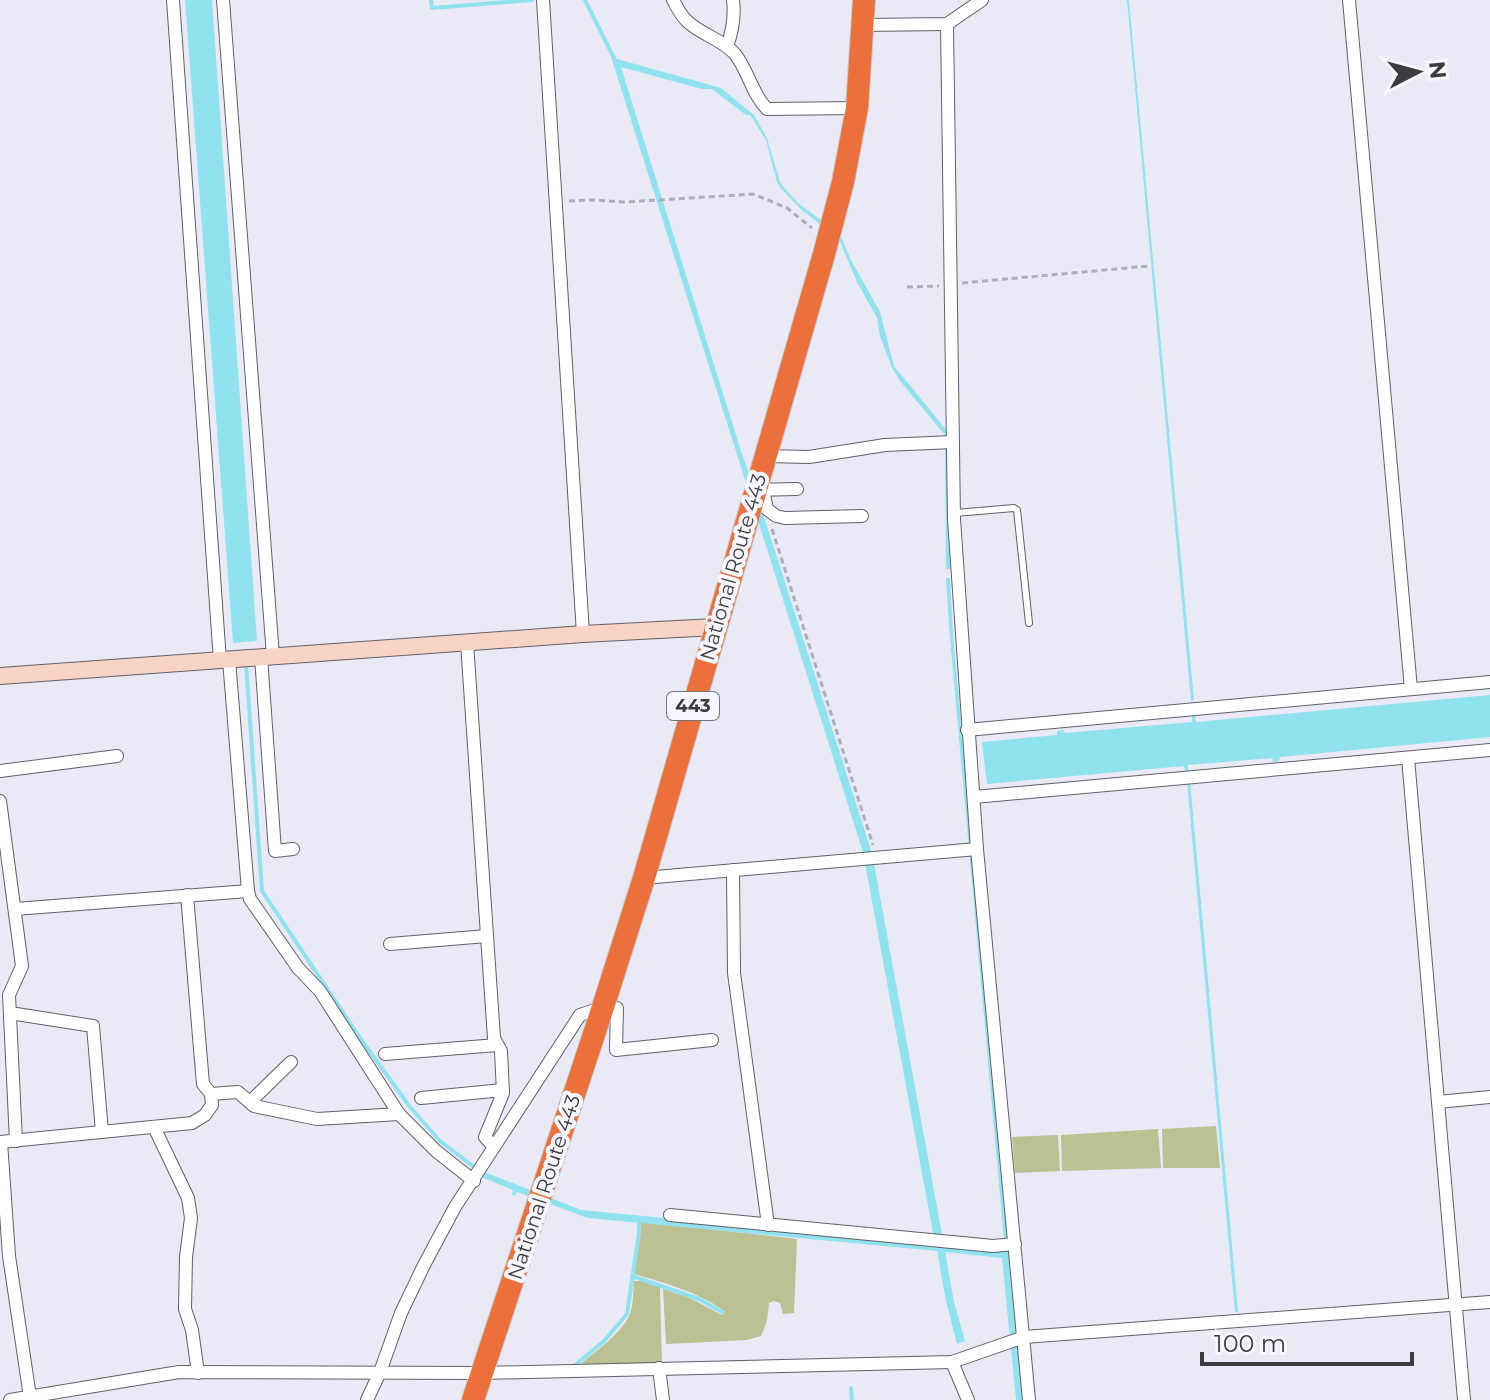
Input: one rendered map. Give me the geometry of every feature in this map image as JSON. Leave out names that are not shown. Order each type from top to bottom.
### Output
[{"type":"highway","name":"National Route 443","points":[[473,1400],[644,878],[715,627],[762,497],[765,456],[843,182],[857,108],[864,0]]},
{"type":"street","points":[[173,0],[224,661],[250,899],[298,968],[320,991],[399,1114],[436,1151],[474,1181]]},
{"type":"street","points":[[223,0],[267,657],[275,851],[293,849]]},
{"type":"street","points":[[543,0],[583,634]]},
{"type":"street","points":[[673,0],[685,20],[736,55],[767,109],[857,108]]},
{"type":"street","points":[[727,46],[732,32],[733,0]]},
{"type":"street","points":[[863,25],[947,24],[982,0]]},
{"type":"street","points":[[1349,0],[1411,689]]},
{"type":"street","points":[[947,24],[954,514],[977,849],[1029,1400]]},
{"type":"street","points":[[765,456],[809,457],[885,445],[953,442]]},
{"type":"street","points":[[797,489],[762,497],[776,516],[785,518],[862,516]]},
{"type":"street","points":[[0,685],[0,675],[715,627]]},
{"type":"street","points":[[467,643],[494,1038],[501,1051],[503,1090],[485,1137],[494,1147]]},
{"type":"street","points":[[967,730],[1490,682]]},
{"type":"street","points":[[974,797],[1490,750]]},
{"type":"street","points":[[0,771],[117,756]]},
{"type":"street","points":[[1408,758],[1464,1400]]},
{"type":"street","points":[[0,801],[22,966],[7,1005],[16,1141]]},
{"type":"street","points":[[644,878],[977,849]]},
{"type":"street","points":[[733,870],[734,973],[768,1225]]},
{"type":"street","points":[[15,909],[248,891]]},
{"type":"street","points":[[30,1397],[9,1256],[0,1142],[192,1123],[205,1115],[212,1105],[211,1094],[203,1084],[187,895]]},
{"type":"street","points":[[390,944],[487,936]]},
{"type":"street","points":[[7,1005],[93,1026],[102,1132]]},
{"type":"street","points":[[367,1400],[401,1313],[455,1207],[580,1015],[603,1007],[617,1008],[616,1050],[712,1040]]},
{"type":"street","points":[[385,1054],[497,1045]]},
{"type":"street","points":[[250,1102],[291,1062]]},
{"type":"street","points":[[421,1098],[503,1090]]},
{"type":"street","points":[[211,1094],[238,1092],[254,1106],[317,1119],[399,1114]]},
{"type":"street","points":[[1438,1102],[1490,1097]]},
{"type":"street","points":[[154,1127],[188,1198],[191,1218],[186,1257],[185,1309],[192,1330],[198,1373]]},
{"type":"street","points":[[670,1215],[993,1246],[1015,1244]]},
{"type":"street","points":[[10,1400],[179,1372],[482,1373],[952,1362],[1024,1337],[1490,1302]]},
{"type":"street","points":[[952,1362],[968,1400]]},
{"type":"street","points":[[659,1368],[663,1400]]},
{"type":"street","points":[[98,1386],[99,1400]]},
{"type":"lane","points":[[954,514],[1017,510],[1029,623]]},
{"type":"path","points":[[556,202],[625,202],[753,194],[787,208],[828,240]]},
{"type":"path","points":[[907,287],[1149,266]]},
{"type":"path","points":[[762,497],[877,858]]},
{"type":"green space","points":[[1216,1126],[1220,1168],[1163,1168],[1162,1129]]},
{"type":"green space","points":[[1158,1129],[1161,1168],[1062,1171],[1061,1135]]},
{"type":"green space","points":[[1058,1135],[1060,1171],[1015,1173],[1012,1137]]},
{"type":"green space","points":[[640,1221],[797,1239],[794,1313],[783,1314],[780,1303],[774,1301],[769,1303],[761,1336],[747,1340],[666,1344],[663,1289],[688,1297],[722,1315],[725,1312],[693,1294],[634,1274]]},
{"type":"green space","points":[[634,1281],[660,1287],[662,1365],[582,1367],[582,1363],[624,1325],[630,1314]]},
{"type":"water","points":[[185,0],[212,0],[257,641],[233,643]]},
{"type":"water","points":[[1127,0],[1194,700],[1191,701]]},
{"type":"water","points":[[611,57],[618,65],[617,59],[721,88],[754,115],[767,138],[780,182],[798,203],[840,234],[880,312],[894,366],[948,432],[950,569],[946,569],[945,435],[892,368],[877,318],[857,282],[839,239],[782,190],[766,140],[750,115],[712,89],[621,67],[741,451],[872,853],[944,1245],[1005,1251],[949,626],[946,578],[950,578],[1024,1400],[1016,1400],[1002,1258],[945,1252],[965,1341],[957,1344],[937,1251],[588,1218],[517,1192],[515,1196],[512,1195],[513,1190],[482,1177],[476,1165],[487,1173],[581,1210],[935,1244],[863,852]]},
{"type":"water","points":[[1490,695],[1490,737],[1280,757],[1279,761],[1273,762],[1272,758],[1188,765],[1188,771],[1184,766],[987,784],[982,742],[1057,735],[1057,731],[1064,730],[1065,733],[1192,722],[1195,715],[1196,722]]},
{"type":"water","points":[[1190,781],[1238,1312],[1235,1312],[1187,782]]},
{"type":"waterway","points":[[431,0],[432,8],[532,0]]},
{"type":"waterway","points":[[585,0],[616,62]]},
{"type":"waterway","points":[[246,664],[262,891],[410,1107],[440,1141],[474,1167]]},
{"type":"waterway","points":[[574,1366],[604,1341],[627,1314],[639,1224]]},
{"type":"waterway","points":[[632,1276],[699,1299],[722,1312]]},
{"type":"waterway","points":[[851,1388],[852,1400]]}]
